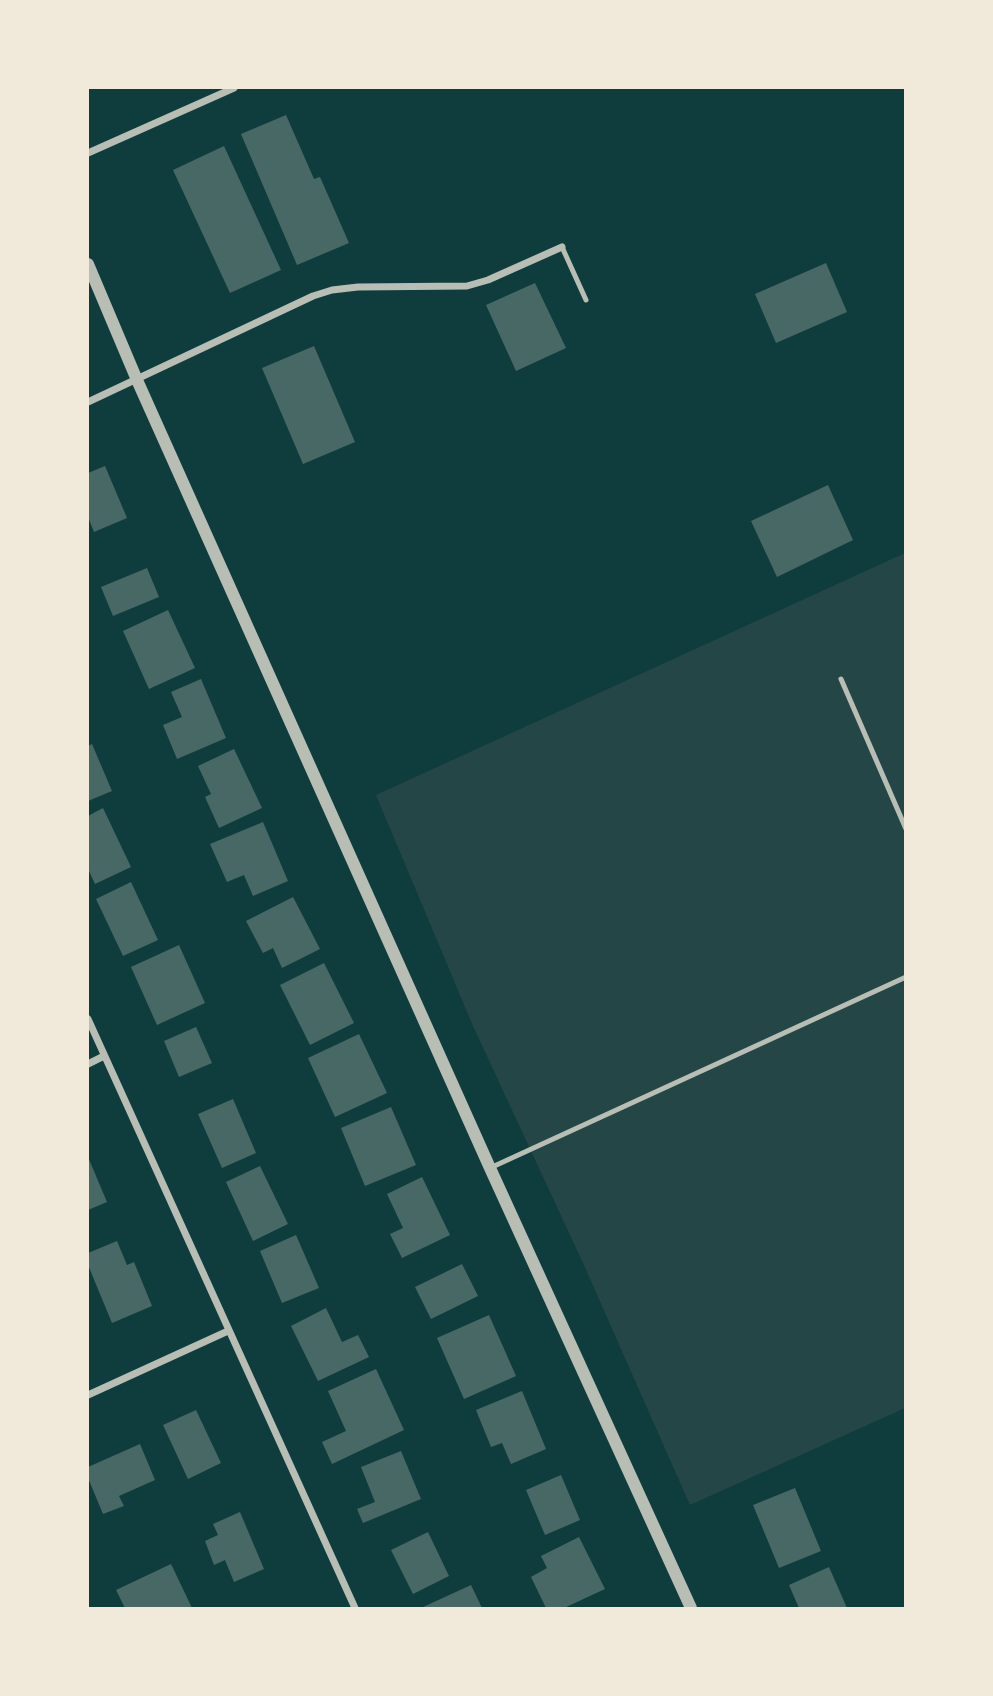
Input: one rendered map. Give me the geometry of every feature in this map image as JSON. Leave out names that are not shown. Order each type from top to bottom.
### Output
[{"type":"street","points":[[88,153],[234,88]]},
{"type":"street","points":[[88,402],[313,296],[332,290],[358,287],[467,286],[488,280],[562,247]]},
{"type":"street","points":[[88,264],[137,380],[490,1168],[691,1608]]},
{"type":"street","points":[[88,1019],[354,1606],[343,1608]]},
{"type":"street","points":[[88,1064],[104,1056]]},
{"type":"street","points":[[88,1395],[228,1331]]},
{"type":"lane","points":[[562,247],[586,300]]},
{"type":"lane","points":[[841,680],[905,829]]},
{"type":"lane","points":[[490,1168],[905,977]]},
{"type":"shaded area","points":[[905,553],[905,1408],[690,1505],[583,1263],[473,1026],[376,795]]},
{"type":"building","points":[[286,115],[314,179],[320,177],[349,243],[297,265],[241,134]]},
{"type":"building","points":[[224,146],[281,270],[230,293],[173,170]]},
{"type":"building","points":[[826,263],[847,312],[776,343],[755,294]]},
{"type":"building","points":[[535,283],[566,348],[516,371],[486,305]]},
{"type":"building","points":[[314,346],[355,442],[303,464],[262,368]]},
{"type":"building","points":[[105,466],[127,518],[94,532],[88,517],[88,473]]},
{"type":"building","points":[[828,485],[853,540],[777,577],[751,521]]},
{"type":"building","points":[[147,568],[159,597],[113,616],[101,587]]},
{"type":"building","points":[[168,610],[195,668],[149,689],[123,631]]},
{"type":"building","points":[[201,679],[226,738],[177,759],[163,725],[182,717],[171,692]]},
{"type":"building","points":[[92,744],[112,791],[88,801],[88,746]]},
{"type":"building","points":[[234,749],[262,808],[219,828],[205,797],[211,794],[198,766]]},
{"type":"building","points":[[103,808],[131,867],[95,884],[88,869],[88,816]]},
{"type":"building","points":[[263,822],[288,881],[253,896],[244,875],[227,882],[210,844]]},
{"type":"building","points":[[131,882],[158,940],[123,956],[96,899]]},
{"type":"building","points":[[293,897],[320,949],[282,968],[273,948],[263,953],[246,921]]},
{"type":"building","points":[[179,945],[205,1003],[157,1025],[131,967]]},
{"type":"building","points":[[324,963],[354,1023],[310,1045],[280,985]]},
{"type":"building","points":[[196,1027],[212,1063],[179,1077],[164,1041]]},
{"type":"building","points":[[359,1034],[387,1093],[335,1117],[308,1058]]},
{"type":"building","points":[[233,1099],[256,1153],[222,1168],[198,1114]]},
{"type":"building","points":[[391,1107],[416,1165],[365,1186],[341,1128]]},
{"type":"building","points":[[88,1157],[107,1202],[88,1210]]},
{"type":"building","points":[[260,1166],[288,1224],[253,1241],[226,1182]]},
{"type":"building","points":[[422,1177],[450,1235],[402,1258],[390,1234],[403,1228],[387,1194]]},
{"type":"building","points":[[296,1235],[319,1288],[282,1303],[260,1251]]},
{"type":"building","points":[[117,1241],[127,1265],[134,1262],[152,1306],[112,1323],[88,1265],[88,1253]]},
{"type":"building","points":[[462,1264],[478,1296],[431,1319],[415,1287]]},
{"type":"building","points":[[326,1308],[342,1342],[358,1335],[369,1357],[318,1381],[291,1326]]},
{"type":"building","points":[[489,1315],[516,1376],[464,1399],[437,1338]]},
{"type":"building","points":[[376,1369],[404,1430],[332,1464],[322,1442],[346,1431],[328,1391]]},
{"type":"building","points":[[522,1391],[546,1449],[511,1464],[502,1443],[491,1447],[476,1410]]},
{"type":"building","points":[[196,1410],[221,1463],[188,1479],[163,1425]]},
{"type":"building","points":[[140,1444],[155,1480],[119,1496],[124,1506],[103,1514],[88,1478],[88,1467]]},
{"type":"building","points":[[401,1451],[421,1499],[363,1523],[357,1509],[375,1502],[361,1467]]},
{"type":"building","points":[[561,1475],[580,1520],[545,1535],[526,1490]]},
{"type":"building","points":[[795,1488],[821,1551],[779,1568],[753,1505]]},
{"type":"building","points":[[240,1512],[264,1569],[234,1582],[225,1560],[214,1565],[205,1541],[218,1535],[213,1524]]},
{"type":"building","points":[[428,1532],[449,1576],[413,1594],[391,1550]]},
{"type":"building","points":[[579,1537],[605,1589],[564,1608],[546,1608],[531,1577],[547,1568],[541,1556]]},
{"type":"building","points":[[171,1564],[192,1608],[125,1608],[116,1590]]},
{"type":"building","points":[[829,1567],[847,1608],[799,1608],[789,1585]]},
{"type":"building","points":[[471,1585],[482,1608],[421,1608]]}]
